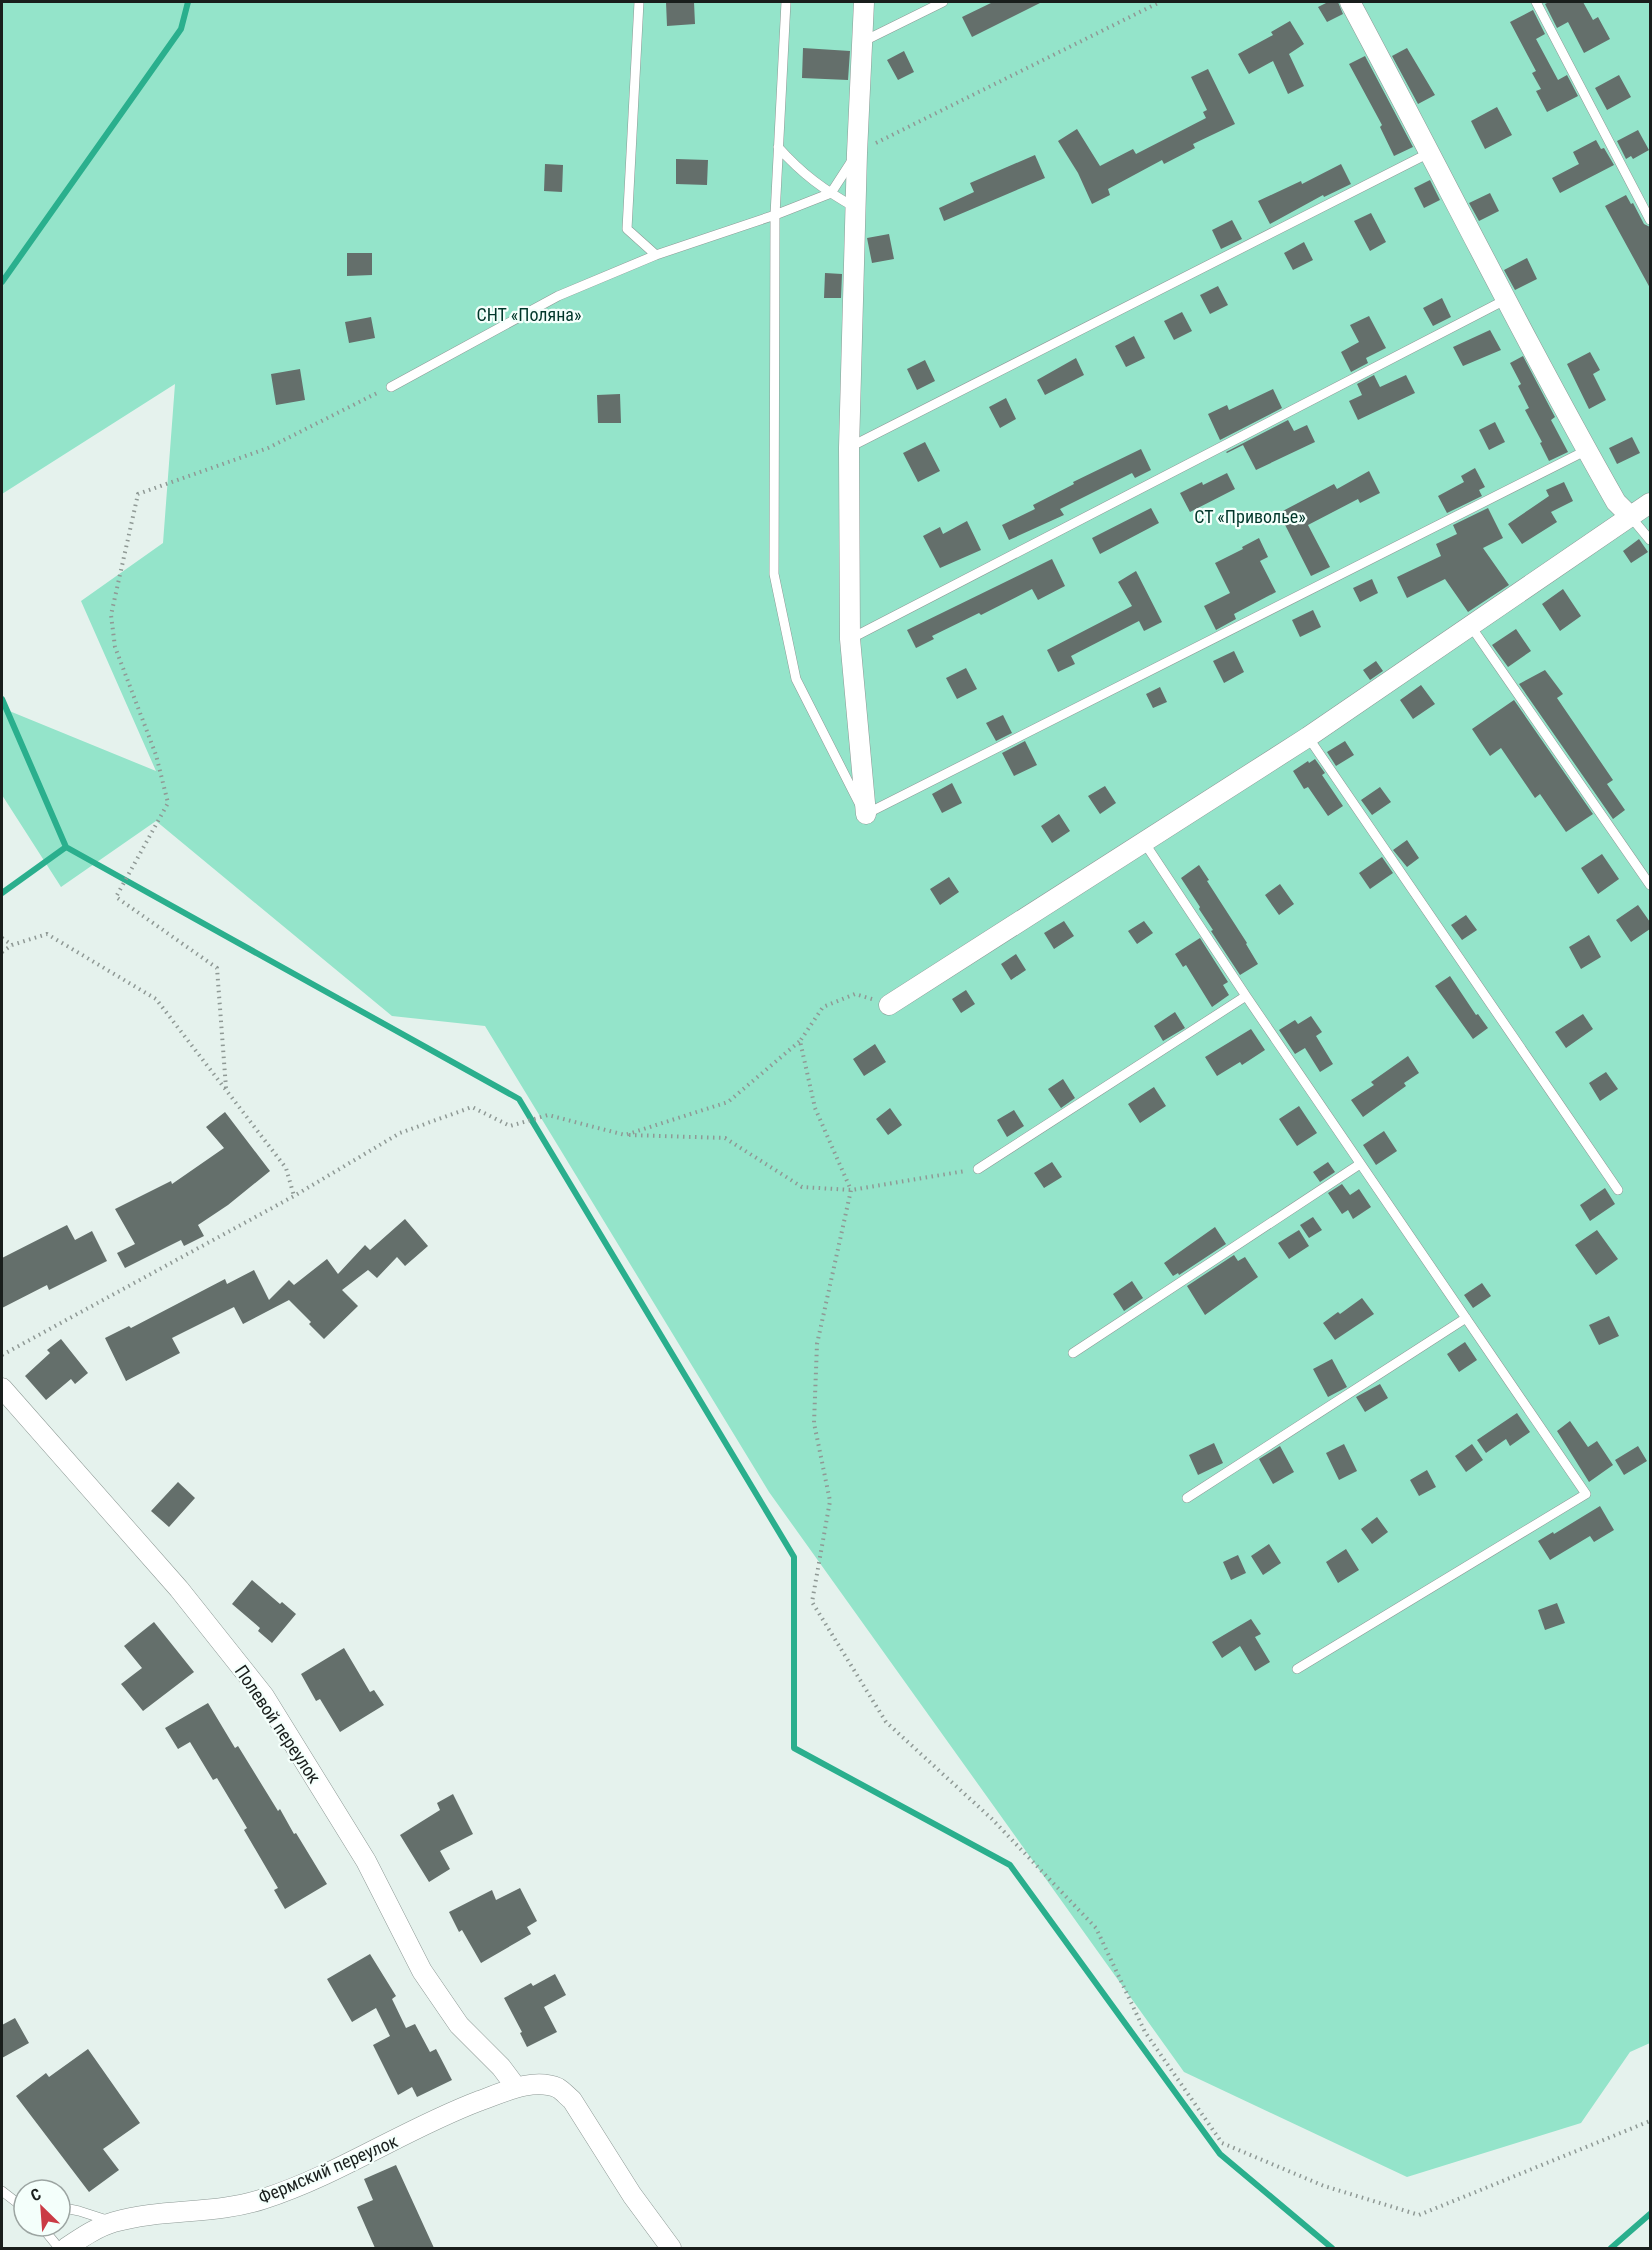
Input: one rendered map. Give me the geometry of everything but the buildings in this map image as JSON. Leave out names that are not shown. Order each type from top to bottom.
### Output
[{"type":"street","points":[[864,2],[857,153],[849,448],[850,639],[866,814]]},
{"type":"street","points":[[1350,2],[1431,152],[1505,300],[1616,502],[1630,516]]},
{"type":"street","points":[[889,1005],[1308,737],[1650,503]]},
{"type":"street","name":"Полевой переулок","points":[[2,1388],[179,1589],[264,1696],[366,1861],[422,1971],[459,2025],[501,2067],[516,2088]]},
{"type":"street","name":"Фермский переулок","points":[[66,2248],[87,2234],[113,2222],[158,2213],[227,2207],[262,2200],[297,2186],[471,2104],[516,2088],[544,2085],[559,2089],[572,2100],[632,2195],[671,2248]]},
{"type":"lane","points":[[639,2],[627,230],[656,255]]},
{"type":"lane","points":[[786,2],[775,215],[774,574],[796,679],[866,814],[1587,450]]},
{"type":"lane","points":[[862,42],[943,2]]},
{"type":"lane","points":[[1536,2],[1650,220]]},
{"type":"lane","points":[[778,147],[798,169],[831,194],[856,208]]},
{"type":"lane","points":[[849,448],[1431,152]]},
{"type":"lane","points":[[391,387],[558,296],[656,255],[831,194],[857,153]]},
{"type":"lane","points":[[850,639],[1505,300]]},
{"type":"lane","points":[[1630,516],[1650,540]]},
{"type":"lane","points":[[1470,625],[1650,885]]},
{"type":"lane","points":[[1308,737],[1618,1190]]},
{"type":"lane","points":[[1143,841],[1586,1494],[1297,1669]]},
{"type":"lane","points":[[978,1169],[1246,996]]},
{"type":"lane","points":[[1073,1353],[1360,1164]]},
{"type":"lane","points":[[1187,1498],[1466,1318]]},
{"type":"lane","points":[[72,2209],[113,2222]]},
{"type":"path","points":[[857,153],[1160,2]]},
{"type":"path","points":[[226,1088],[217,968],[116,897],[168,803],[156,755],[115,646],[111,615],[138,494],[268,448],[391,387]]},
{"type":"path","points":[[2,952],[12,945],[47,934],[156,999],[286,1168],[294,1196]]},
{"type":"path","points":[[2,938],[12,945]]},
{"type":"path","points":[[625,1135],[728,1102],[800,1041],[823,1007],[855,994],[889,1005]]},
{"type":"path","points":[[800,1041],[815,1108],[851,1190],[817,1344],[814,1424],[830,1502],[812,1602],[886,1722],[992,1820],[1096,1928],[1145,2032],[1221,2143],[1324,2187],[1419,2215],[1650,2121]]},
{"type":"path","points":[[2,1355],[294,1196],[400,1132],[472,1107],[510,1126],[548,1115],[625,1135],[725,1138],[802,1187],[851,1190],[978,1169]]},
{"type":"green space","points":[[2,2],[1650,2],[1650,2043],[1630,2052],[1581,2123],[1407,2177],[1184,2072],[769,1492],[485,1026],[392,1016],[156,821],[61,887],[2,795],[2,708],[156,771],[81,601],[163,543],[175,384],[2,494]]},
{"type":"waterway","points":[[2,282],[181,29],[188,2]]},
{"type":"waterway","points":[[2,699],[66,847],[519,1099],[794,1557],[794,1748],[1010,1865],[1220,2154],[1332,2248]]},
{"type":"waterway","points":[[2,893],[66,847]]},
{"type":"waterway","points":[[1611,2248],[1650,2214]]},
{"type":"park label","name":"СНТ «Поляна»","points":[[529,314]]},
{"type":"park label","name":"СТ «Приволье»","points":[[1250,516]]}]
